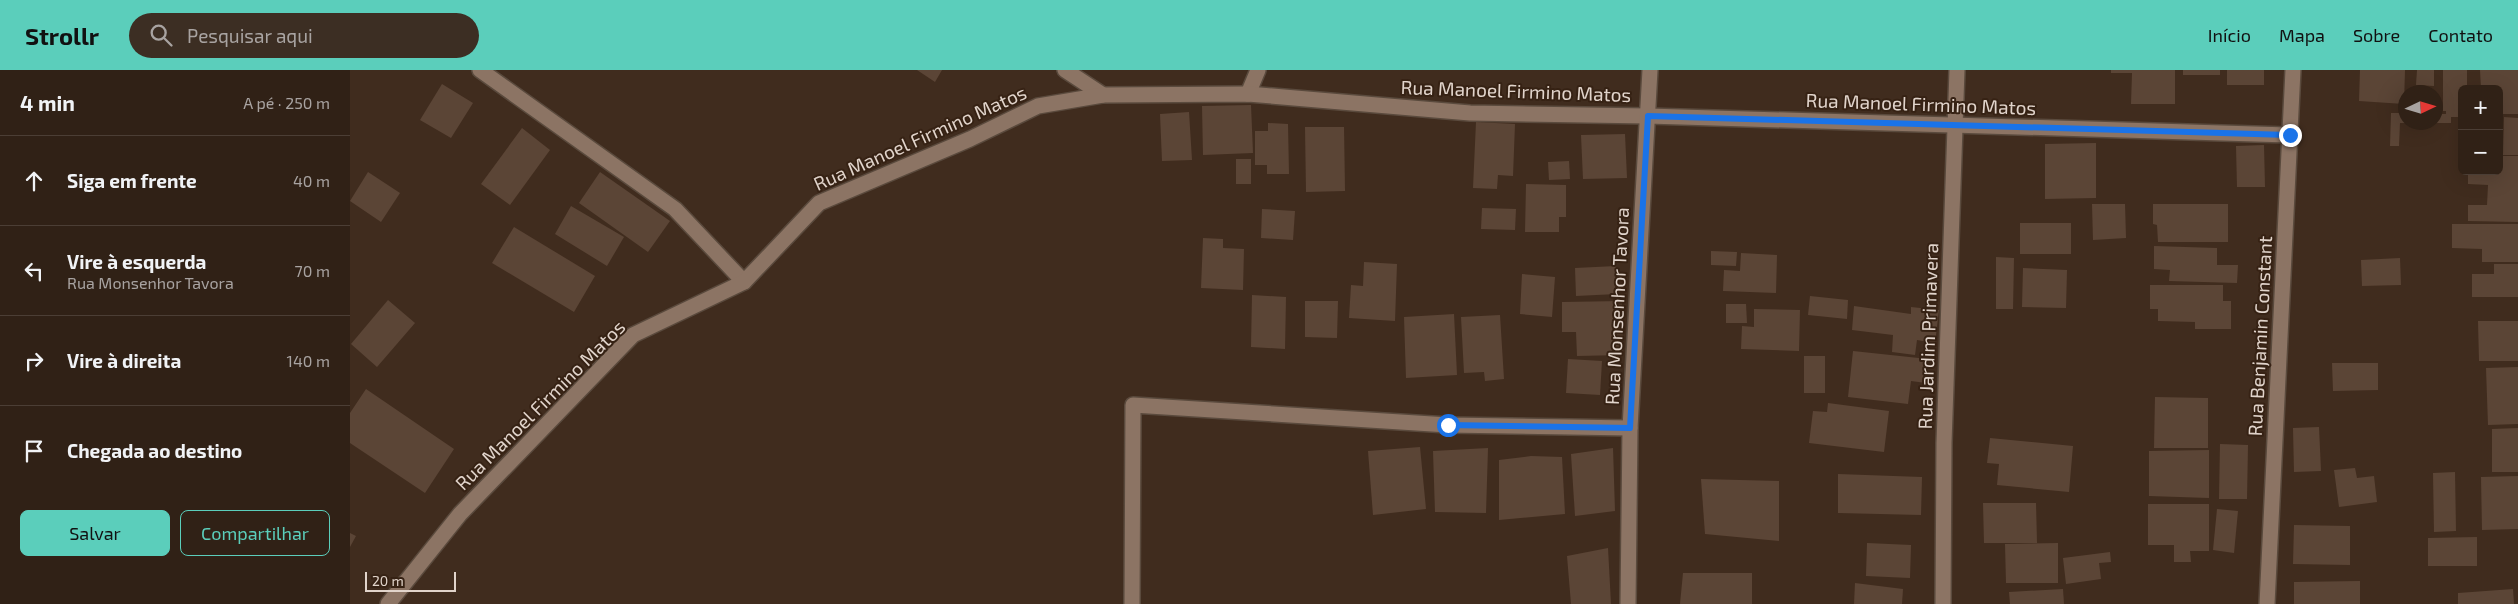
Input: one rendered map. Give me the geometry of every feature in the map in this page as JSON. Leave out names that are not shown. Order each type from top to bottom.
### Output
[{"type":"street","points":[[480,70],[675,209],[744,282]]},
{"type":"street","points":[[1064,70],[1103,95]]},
{"type":"street","points":[[1248,94],[1258,70]]},
{"type":"street","name":"Rua Monsenhor Tavora","points":[[1628,604],[1630,428],[1650,70]]},
{"type":"street","name":"Rua Jardim Primavera","points":[[1943,604],[1944,443],[1957,70]]},
{"type":"street","name":"Rua Benjamin Constant","points":[[2268,604],[2293,70]]},
{"type":"street","name":"Rua Manoel Firmino Matos","points":[[388,604],[460,514],[633,335],[744,282],[819,203],[970,139],[1038,106],[1103,95],[1248,94],[1470,113],[1648,116],[2290,135]]},
{"type":"street","points":[[1132,604],[1133,405],[1448,425],[1630,428]]},
{"type":"building","points":[[917,70],[942,70],[935,82]]},
{"type":"building","points":[[2111,70],[2175,70],[2175,104],[2131,104],[2132,73],[2111,73]]},
{"type":"building","points":[[2183,70],[2220,70],[2220,75],[2183,75]]},
{"type":"building","points":[[2227,70],[2264,70],[2264,85],[2227,85]]},
{"type":"building","points":[[2360,70],[2405,70],[2405,85],[2398,85],[2398,104],[2359,101]]},
{"type":"building","points":[[2417,70],[2434,70],[2434,85],[2416,85]]},
{"type":"building","points":[[2443,70],[2467,70],[2467,85],[2458,85],[2458,117],[2451,117],[2451,123],[2443,123],[2443,114],[2446,114],[2446,111],[2443,111]]},
{"type":"building","points":[[2480,70],[2518,70],[2518,114],[2503,114],[2503,85],[2481,85]]},
{"type":"building","points":[[442,84],[473,103],[451,138],[420,120]]},
{"type":"building","points":[[1251,105],[1253,153],[1203,155],[1202,106]]},
{"type":"building","points":[[1189,112],[1192,160],[1162,161],[1160,114]]},
{"type":"building","points":[[2391,113],[2398,113],[2399,146],[2390,146]]},
{"type":"building","points":[[2504,117],[2518,118],[2518,155],[2503,155]]},
{"type":"building","points":[[1476,122],[1515,124],[1513,176],[1498,175],[1497,189],[1473,188]]},
{"type":"building","points":[[1268,123],[1288,124],[1289,174],[1267,174],[1267,165],[1255,165],[1255,131],[1268,131]]},
{"type":"building","points":[[1305,127],[1344,127],[1345,191],[1306,192]]},
{"type":"building","points":[[522,128],[550,150],[510,205],[481,184]]},
{"type":"building","points":[[1625,134],[1627,178],[1583,179],[1581,135]]},
{"type":"building","points":[[2096,143],[2096,198],[2045,199],[2045,144]]},
{"type":"building","points":[[2264,145],[2265,187],[2237,187],[2236,146]]},
{"type":"building","points":[[2503,156],[2518,156],[2518,222],[2468,221],[2468,205],[2487,205],[2488,185],[2468,184],[2468,175],[2503,175]]},
{"type":"building","points":[[1236,159],[1251,159],[1251,184],[1236,184]]},
{"type":"building","points":[[1569,161],[1570,179],[1549,180],[1548,162]]},
{"type":"building","points":[[368,172],[400,193],[381,222],[350,201]]},
{"type":"building","points":[[600,172],[670,221],[648,252],[579,203]]},
{"type":"building","points":[[1526,184],[1566,185],[1566,217],[1559,217],[1559,232],[1525,232]]},
{"type":"building","points":[[2092,204],[2125,204],[2126,238],[2093,240]]},
{"type":"building","points":[[2153,204],[2228,204],[2228,242],[2158,242],[2157,225],[2153,224]]},
{"type":"building","points":[[571,206],[624,237],[607,266],[555,234]]},
{"type":"building","points":[[1482,208],[1516,209],[1515,230],[1481,229]]},
{"type":"building","points":[[1262,209],[1295,211],[1293,240],[1261,238]]},
{"type":"building","points":[[2020,223],[2071,223],[2071,254],[2020,254]]},
{"type":"building","points":[[2452,224],[2518,224],[2518,262],[2482,262],[2482,249],[2452,248]]},
{"type":"building","points":[[514,227],[595,276],[574,312],[492,263]]},
{"type":"building","points":[[1203,238],[1223,239],[1223,248],[1244,249],[1243,290],[1201,288]]},
{"type":"building","points":[[2154,246],[2217,248],[2217,265],[2238,265],[2237,283],[2169,281],[2170,270],[2154,269]]},
{"type":"building","points":[[1711,251],[1737,252],[1736,266],[1711,265]]},
{"type":"building","points":[[1741,253],[1777,255],[1776,293],[1723,291],[1724,270],[1740,271]]},
{"type":"building","points":[[1996,257],[2014,258],[2013,309],[1996,309]]},
{"type":"building","points":[[2400,258],[2401,285],[2362,286],[2361,260]]},
{"type":"building","points":[[1364,262],[1397,264],[1395,321],[1349,318],[1351,285],[1363,286]]},
{"type":"building","points":[[2494,264],[2518,264],[2518,297],[2472,297],[2472,274],[2494,274]]},
{"type":"building","points":[[1616,266],[1617,294],[1576,296],[1575,268]]},
{"type":"building","points":[[2023,268],[2067,270],[2066,308],[2022,307]]},
{"type":"building","points":[[1522,274],[1555,277],[1552,317],[1520,314]]},
{"type":"building","points":[[2150,285],[2223,285],[2223,301],[2231,301],[2231,329],[2195,329],[2195,322],[2158,321],[2158,309],[2150,309]]},
{"type":"building","points":[[1252,295],[1286,297],[1285,349],[1251,347]]},
{"type":"building","points":[[1810,296],[1848,300],[1847,319],[1808,315]]},
{"type":"building","points":[[388,300],[415,323],[377,367],[351,344]]},
{"type":"building","points":[[1305,301],[1338,301],[1337,338],[1305,337]]},
{"type":"building","points":[[1622,301],[1623,355],[1577,356],[1576,332],[1562,332],[1562,302]]},
{"type":"building","points":[[1726,304],[1746,304],[1747,323],[1726,323]]},
{"type":"building","points":[[1854,306],[1911,314],[1911,307],[1939,310],[1935,343],[1917,340],[1915,355],[1892,352],[1893,335],[1852,330]]},
{"type":"building","points":[[1754,309],[1800,310],[1799,351],[1741,349],[1742,326],[1754,327]]},
{"type":"building","points":[[1454,314],[1457,375],[1406,378],[1404,317]]},
{"type":"building","points":[[1500,315],[1504,379],[1485,381],[1484,372],[1464,373],[1461,317]]},
{"type":"building","points":[[2478,321],[2518,321],[2518,361],[2479,361]]},
{"type":"building","points":[[1853,351],[1928,359],[1926,383],[1911,381],[1908,404],[1848,397]]},
{"type":"building","points":[[1804,356],[1825,356],[1825,393],[1804,393]]},
{"type":"building","points":[[1568,359],[1602,361],[1600,395],[1566,393]]},
{"type":"building","points":[[2332,363],[2378,363],[2378,390],[2333,391]]},
{"type":"building","points":[[2518,367],[2518,424],[2488,425],[2486,368]]},
{"type":"building","points":[[366,389],[454,449],[425,493],[350,443],[350,413]]},
{"type":"building","points":[[2155,397],[2208,398],[2208,448],[2154,448]]},
{"type":"building","points":[[1828,403],[1889,411],[1884,452],[1809,443],[1813,411],[1827,412]]},
{"type":"building","points":[[2319,427],[2321,471],[2294,472],[2293,428]]},
{"type":"building","points":[[2518,428],[2518,472],[2492,472],[2492,429]]},
{"type":"building","points":[[1990,438],[2073,446],[2069,492],[1997,485],[1999,464],[1987,463]]},
{"type":"building","points":[[2220,444],[2248,445],[2247,499],[2219,499]]},
{"type":"building","points":[[1420,447],[1426,509],[1373,515],[1368,451]]},
{"type":"building","points":[[1488,448],[1486,513],[1435,512],[1433,451]]},
{"type":"building","points":[[1613,448],[1615,511],[1575,516],[1571,454]]},
{"type":"building","points":[[2209,450],[2209,498],[2149,496],[2149,451]]},
{"type":"building","points":[[1531,456],[1562,457],[1565,514],[1499,520],[1499,460]]},
{"type":"building","points":[[2355,468],[2357,478],[2374,476],[2377,502],[2339,507],[2334,470]]},
{"type":"building","points":[[2455,472],[2456,531],[2434,532],[2433,473]]},
{"type":"building","points":[[1838,474],[1922,477],[1921,515],[1838,513]]},
{"type":"building","points":[[2518,476],[2518,529],[2482,530],[2481,477]]},
{"type":"building","points":[[1701,479],[1779,481],[1779,541],[1705,534]]},
{"type":"building","points":[[1983,503],[2036,503],[2037,543],[1984,543]]},
{"type":"building","points":[[2148,504],[2209,504],[2209,551],[2190,551],[2191,562],[2174,562],[2174,545],[2148,545]]},
{"type":"building","points":[[2217,509],[2238,511],[2234,553],[2213,550]]},
{"type":"building","points":[[2294,525],[2350,526],[2350,565],[2293,564]]},
{"type":"building","points":[[350,533],[356,536],[350,547]]},
{"type":"building","points":[[2477,537],[2477,566],[2428,566],[2428,538]]},
{"type":"building","points":[[1867,543],[1911,545],[1910,578],[1866,576]]},
{"type":"building","points":[[2058,543],[2058,583],[2006,583],[2005,544]]},
{"type":"building","points":[[1608,548],[1611,604],[1571,604],[1567,556]]},
{"type":"building","points":[[2110,552],[2111,562],[2099,563],[2101,579],[2066,584],[2063,558]]},
{"type":"building","points":[[1683,573],[1752,573],[1752,604],[1680,604]]},
{"type":"building","points":[[2360,581],[2360,604],[2294,604],[2294,582]]},
{"type":"building","points":[[1855,583],[1903,589],[1902,604],[1854,604]]},
{"type":"building","points":[[2063,589],[2064,604],[2010,604],[2009,592]]},
{"type":"building","points":[[2513,589],[2514,604],[2458,604],[2458,593]]},
{"type":"route","points":[[1448,425],[1630,428],[1648,116],[2290,135]]}]
